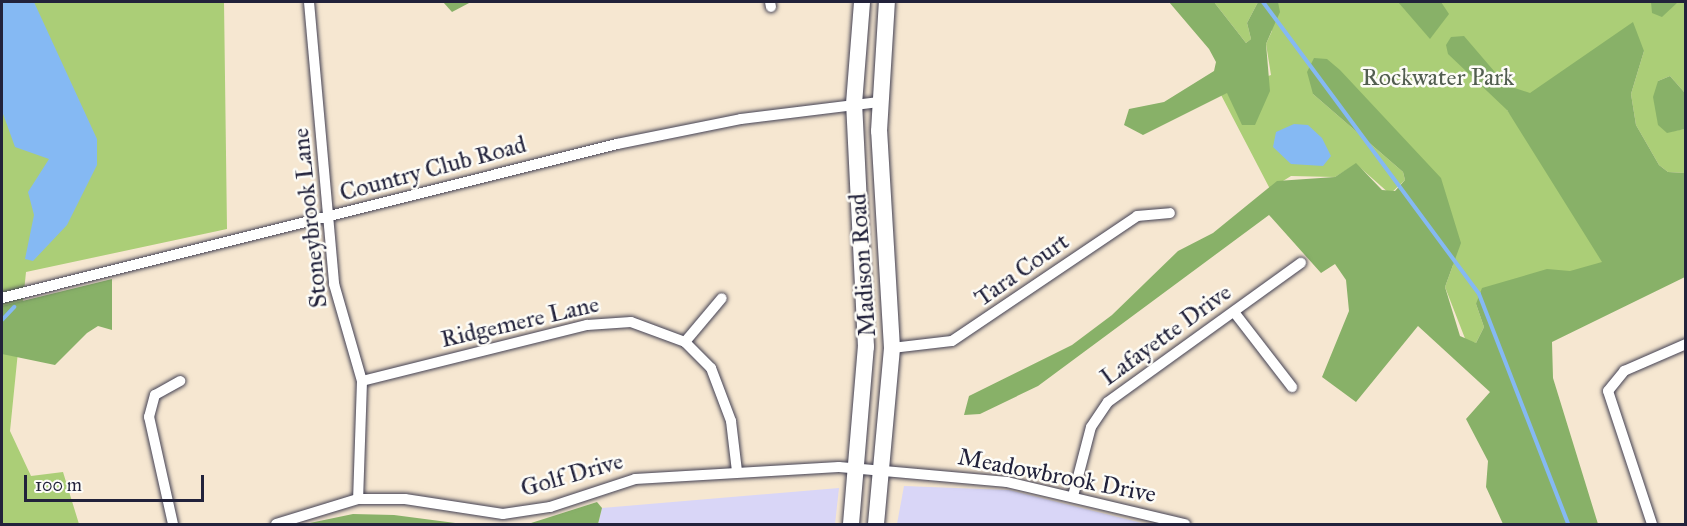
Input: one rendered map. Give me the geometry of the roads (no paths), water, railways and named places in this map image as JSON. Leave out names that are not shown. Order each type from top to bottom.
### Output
[{"type":"main road","name":"Madison Road","points":[[851,525],[859,468],[866,347],[854,104],[862,2]]},
{"type":"main road","name":"Madison Road","points":[[876,525],[884,468],[892,348],[879,102],[887,2]]},
{"type":"street","name":"Stoneybrook Lane","points":[[309,2],[337,304],[362,381],[358,499]]},
{"type":"street","name":"Country Club Road","points":[[2,298],[620,144],[854,104],[879,102]]},
{"type":"street","name":"Tara Court","points":[[892,348],[961,336],[1137,216],[1170,213]]},
{"type":"street","name":"Lafayette Drive","points":[[1073,496],[1099,412],[1301,263]]},
{"type":"street","points":[[685,342],[722,298]]},
{"type":"street","points":[[1234,312],[1292,387]]},
{"type":"street","name":"Ridgemere Lane","points":[[362,381],[606,321],[631,322],[685,342],[719,382],[737,471]]},
{"type":"street","points":[[1652,525],[1608,391],[1624,371],[1686,344]]},
{"type":"street","points":[[173,525],[149,417],[155,395],[180,381]]},
{"type":"street","name":"Golf Drive","points":[[276,525],[358,499],[405,499],[503,514],[550,507],[635,479],[737,471],[884,468]]},
{"type":"street","name":"Meadowbrook Drive","points":[[884,468],[1007,482],[1073,496],[1185,525]]},
{"type":"water","points":[[2,2],[34,2],[97,139],[97,165],[67,225],[33,261],[25,259],[34,215],[28,192],[49,159],[15,147],[2,111]]},
{"type":"water","points":[[1294,124],[1308,125],[1322,138],[1331,156],[1323,166],[1291,164],[1273,147],[1276,132]]},
{"type":"waterway","points":[[1263,2],[1479,294],[1568,524]]},
{"type":"waterway","points":[[2,320],[14,307]]},
{"type":"park label","name":"Rockwater Park","points":[[1438,78]]}]
